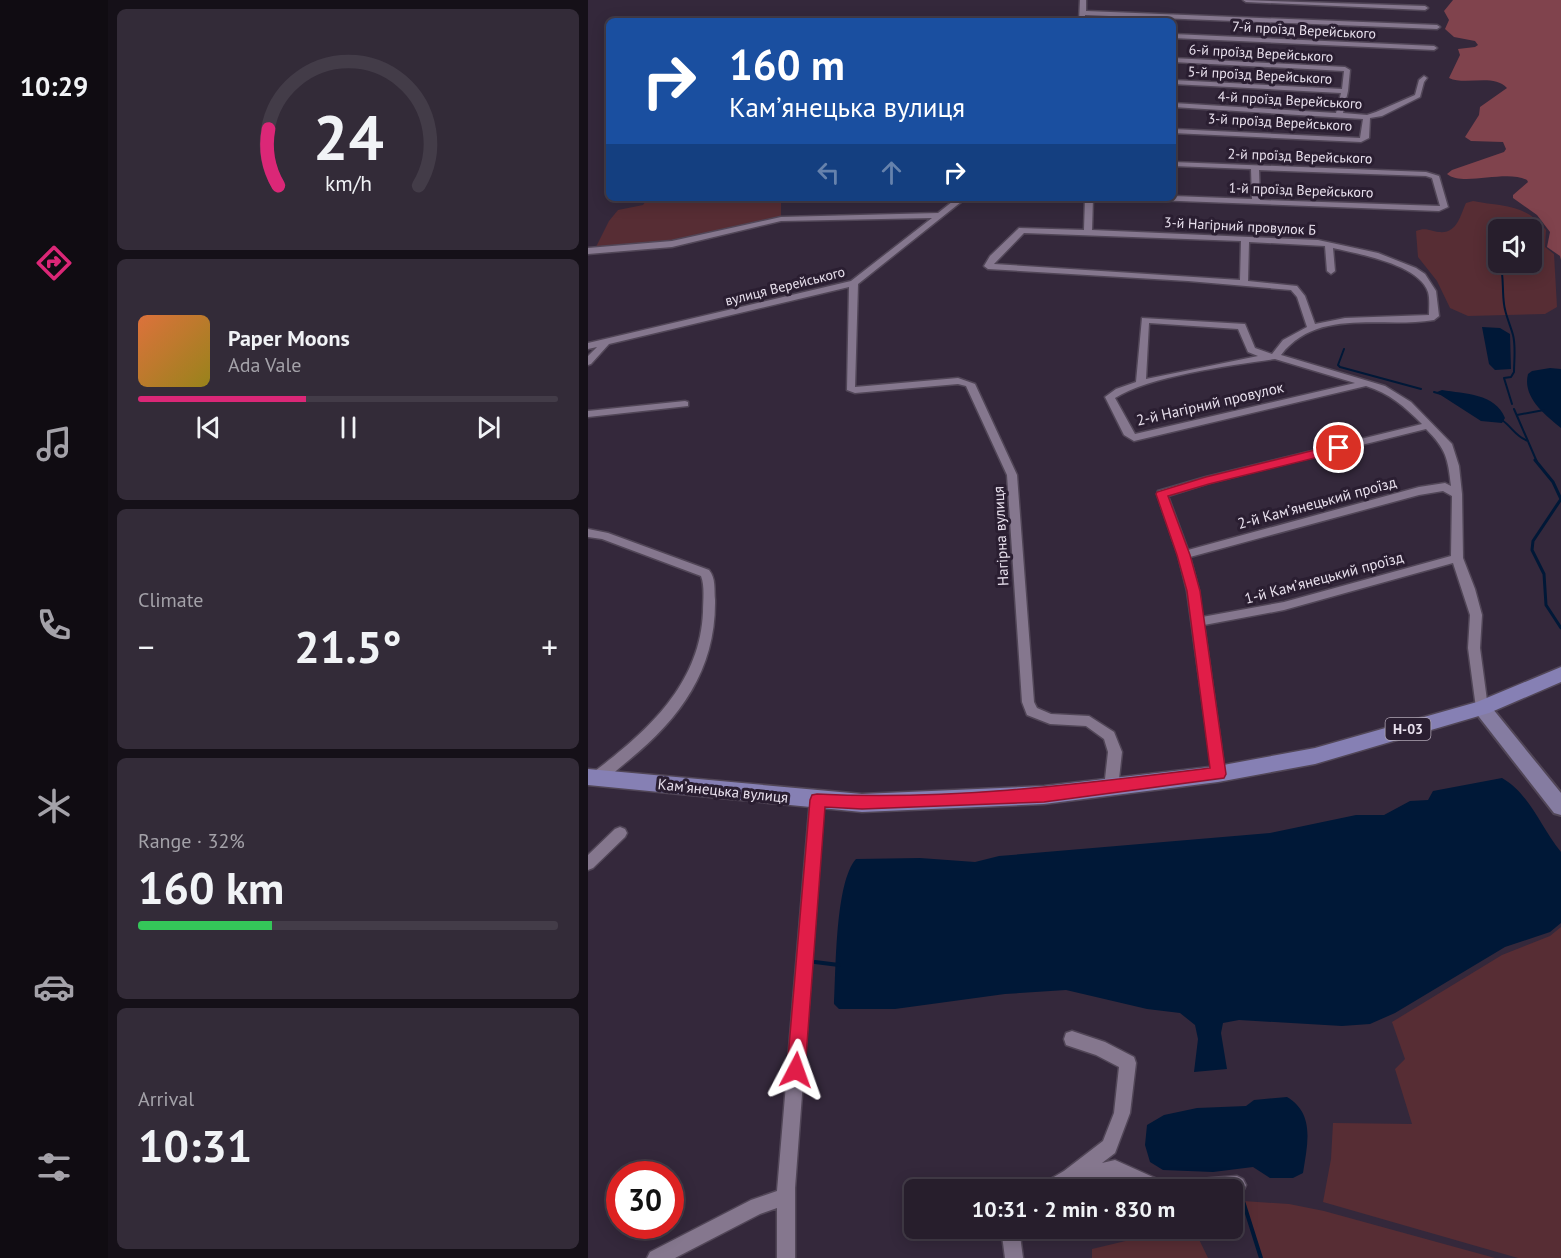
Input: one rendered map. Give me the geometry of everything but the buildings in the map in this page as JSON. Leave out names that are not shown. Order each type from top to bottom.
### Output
[{"type":"main road","name":"Камʼянецька вулиця","points":[[592,778],[862,803],[1044,795],[1111,788],[1218,774],[1315,756],[1482,708],[1561,674]]},
{"type":"street","points":[[1082,18],[1083,0]]},
{"type":"street","points":[[1246,0],[1425,8]]},
{"type":"street","points":[[1083,13],[1437,27]]},
{"type":"street","name":"7-й проїзд Верейського","points":[[1176,36],[1434,48]]},
{"type":"street","name":"6-й проїзд Верейського","points":[[1176,60],[1347,70],[1345,91]]},
{"type":"street","name":"4-й проїзд Верейського","points":[[1176,105],[1367,117],[1418,96],[1421,81],[1424,78]]},
{"type":"street","name":"5-й проїзд Верейського","points":[[1176,82],[1345,91]]},
{"type":"street","points":[[1339,114],[1345,91]]},
{"type":"street","name":"3-й проїзд Верейського","points":[[1176,131],[1361,140],[1365,138],[1367,117]]},
{"type":"street","name":"2-й проїзд Верейського","points":[[1176,165],[1426,174],[1435,176],[1444,207]]},
{"type":"street","points":[[1255,168],[1256,201]]},
{"type":"street","name":"1-й проїзд Верейського","points":[[1176,199],[1438,209],[1444,207]]},
{"type":"street","name":"вулиця Верейського","points":[[588,346],[854,284],[958,201]]},
{"type":"street","points":[[1088,232],[1089,201]]},
{"type":"street","points":[[588,251],[672,244],[781,219],[940,215]]},
{"type":"street","name":"3-й Нагірний провулок Б","points":[[1022,230],[1088,232],[1318,242],[1390,260],[1413,270],[1422,276],[1432,291],[1434,316],[1431,318],[1343,321],[1311,327],[1299,292],[1294,288],[1244,282],[988,266],[993,258],[1022,230]]},
{"type":"street","points":[[1244,282],[1245,239]]},
{"type":"street","points":[[1329,245],[1331,272]]},
{"type":"street","name":"Нагірна вулиця","points":[[854,284],[850,388],[855,390],[958,381],[970,384],[1012,475],[1028,702],[1032,711],[1050,719],[1089,721],[1109,736],[1115,752],[1111,788]]},
{"type":"street","points":[[1141,384],[1145,320],[1242,327],[1254,357]]},
{"type":"street","points":[[1311,327],[1287,341],[1279,348],[1275,356],[1382,388],[1408,404],[1447,444],[1454,466],[1457,494],[1457,558],[1474,603],[1474,648],[1482,708],[1561,807]]},
{"type":"street","points":[[588,362],[605,343]]},
{"type":"street","name":"2-й Нагірний провулок","points":[[1275,356],[1254,357],[1141,384],[1120,390],[1110,398],[1129,435],[1134,438],[1366,383]]},
{"type":"street","points":[[588,414],[685,404]]},
{"type":"street","points":[[1218,774],[1193,591],[1184,555],[1162,494],[1206,480],[1429,425]]},
{"type":"street","name":"2-й Камʼянецький проїзд","points":[[1184,555],[1419,491],[1445,487],[1457,494]]},
{"type":"street","points":[[588,533],[604,536],[705,573],[708,576],[709,618],[705,646],[693,679],[661,722],[632,752],[592,778]]},
{"type":"street","name":"1-й Камʼянецький проїзд","points":[[1198,622],[1284,606],[1457,558]]},
{"type":"street","points":[[786,1258],[786,1197],[817,800]]},
{"type":"street","points":[[588,864],[620,833]]},
{"type":"street","points":[[1067,1179],[1109,1147],[1122,1113],[1128,1063],[1099,1048],[1072,1039]]},
{"type":"street","points":[[1070,1177],[1115,1169],[1138,1179]]},
{"type":"street","points":[[656,1258],[757,1206],[786,1197]]},
{"type":"street","points":[[1011,1239],[1014,1258]]},
{"type":"shaded area","points":[[1453,0],[1561,0],[1561,260],[1560,256],[1547,247],[1550,232],[1542,219],[1513,198],[1513,195],[1528,182],[1527,180],[1508,176],[1463,179],[1447,174],[1452,170],[1504,152],[1506,149],[1503,142],[1471,141],[1465,137],[1479,115],[1480,107],[1507,88],[1494,81],[1463,81],[1449,78],[1460,55],[1458,49],[1478,45],[1475,41],[1454,37],[1445,29],[1449,20],[1444,11]]},
{"type":"shaded area","points":[[646,201],[781,201],[781,219],[695,240],[594,251],[609,221],[618,210],[643,205]]},
{"type":"shaded area","points":[[1473,201],[1512,208],[1535,219],[1488,219],[1488,273],[1542,273],[1542,226],[1546,230],[1545,247],[1554,254],[1557,307],[1545,314],[1468,316],[1450,308],[1437,281],[1418,257],[1416,231],[1425,229],[1445,232],[1457,223],[1466,203]]},
{"type":"shaded area","points":[[1561,927],[1561,1258],[1518,1258],[1323,1202],[1331,1159],[1333,1123],[1412,1124],[1395,1069],[1405,1059],[1392,1022],[1502,955],[1550,936]]},
{"type":"shaded area","points":[[1243,1201],[1289,1204],[1324,1211],[1495,1258],[1261,1258]]},
{"type":"shaded area","points":[[1134,1239],[1199,1239],[1208,1258],[1092,1258],[1092,1249]]},
{"type":"water","points":[[1482,327],[1500,328],[1510,334],[1511,369],[1495,370],[1489,364]]},
{"type":"water","points":[[1561,369],[1561,428],[1536,405],[1528,390],[1528,374],[1532,371]]},
{"type":"water","points":[[1442,390],[1487,399],[1500,410],[1505,418],[1502,423],[1481,421],[1437,392]]},
{"type":"water","points":[[1502,778],[1528,802],[1561,852],[1561,923],[1550,932],[1505,947],[1395,1013],[1370,1024],[1342,1026],[1239,1020],[1223,1023],[1221,1033],[1227,1069],[1194,1072],[1198,1039],[1195,1025],[1180,1013],[1147,1009],[1066,990],[1005,994],[895,1009],[839,1009],[834,1004],[840,906],[849,870],[856,859],[920,858],[975,862],[999,856],[1270,833],[1356,815],[1384,815],[1410,801],[1428,800],[1433,791]]},
{"type":"water","points":[[1287,1097],[1302,1112],[1307,1131],[1303,1173],[1293,1178],[1270,1178],[1253,1167],[1213,1172],[1163,1170],[1150,1162],[1145,1145],[1147,1125],[1164,1115],[1197,1108],[1246,1106],[1254,1100]]},
{"type":"waterway","points":[[1502,273],[1503,298],[1514,344],[1514,372],[1511,377],[1504,378],[1512,404]]},
{"type":"waterway","points":[[1344,349],[1338,365],[1340,367],[1421,389]]},
{"type":"waterway","points":[[1434,392],[1441,394]]},
{"type":"waterway","points":[[1514,409],[1528,441]]},
{"type":"waterway","points":[[1517,415],[1544,410]]},
{"type":"waterway","points":[[1502,420],[1520,437],[1528,441]]},
{"type":"waterway","points":[[1528,441],[1537,462]]},
{"type":"waterway","points":[[1535,460],[1553,482],[1561,499],[1533,541],[1532,550],[1544,574],[1546,605],[1561,628]]},
{"type":"waterway","points":[[815,962],[839,965]]},
{"type":"waterway","points":[[1243,1201],[1261,1258]]},
{"type":"route","points":[[796,1070],[817,800],[862,803],[1044,795],[1218,774],[1193,591],[1184,555],[1162,494],[1206,480],[1339,448]]}]
